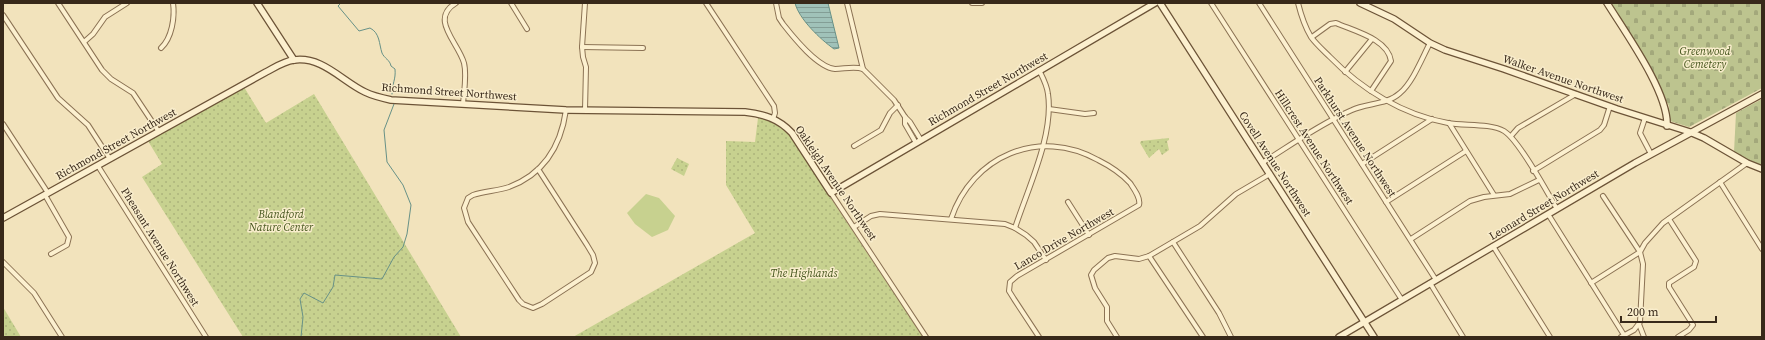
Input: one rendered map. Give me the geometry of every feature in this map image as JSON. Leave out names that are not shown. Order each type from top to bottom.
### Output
[{"type":"street","points":[[58,3],[104,73],[130,90],[159,132]]},
{"type":"street","points":[[84,42],[93,34],[105,17],[127,3]]},
{"type":"street","points":[[161,48],[167,39],[173,23],[173,3]]},
{"type":"street","points":[[257,3],[294,60]]},
{"type":"street","points":[[456,3],[447,10],[444,21],[446,29],[464,63],[464,104]]},
{"type":"street","points":[[511,3],[527,29]]},
{"type":"street","points":[[585,3],[582,47],[586,67],[585,110]]},
{"type":"street","points":[[706,3],[774,106],[775,113],[773,119]]},
{"type":"street","points":[[776,3],[779,18],[783,24],[817,60],[830,68],[863,69]]},
{"type":"street","points":[[847,3],[863,69],[898,105],[905,117],[910,122],[919,141]]},
{"type":"street","points":[[972,3],[982,3]]},
{"type":"street","name":"Richmond Street Northwest","points":[[831,193],[1155,3]]},
{"type":"street","name":"Covell Avenue Northwest","points":[[1160,3],[1374,337]]},
{"type":"street","name":"Hillcrest Avenue Northwest","points":[[1211,3],[1402,300]]},
{"type":"street","name":"Parkhurst Avenue Northwest","points":[[1259,3],[1436,280]]},
{"type":"street","points":[[1298,3],[1304,21],[1312,37],[1345,72],[1387,101],[1432,119],[1449,123],[1497,128],[1511,136],[1557,209]]},
{"type":"street","name":"Walker Avenue Northwest","points":[[1360,3],[1394,18],[1430,43],[1445,50],[1667,126],[1690,132],[1704,138],[1747,164],[1762,169]]},
{"type":"street","points":[[1607,3],[1644,64],[1662,98],[1667,110],[1667,126]]},
{"type":"street","points":[[3,15],[58,98],[88,125],[110,159]]},
{"type":"street","points":[[1312,37],[1330,24],[1336,23],[1372,39],[1386,48],[1390,54],[1391,61],[1371,91]]},
{"type":"street","points":[[1345,72],[1372,39]]},
{"type":"street","points":[[1262,163],[1333,120],[1363,105],[1387,101],[1401,92],[1430,43]]},
{"type":"street","points":[[582,47],[643,48]]},
{"type":"street","name":"Richmond Street Northwest","points":[[3,218],[271,69],[294,60],[311,61],[324,66],[364,92],[391,100],[566,110],[745,112],[764,115],[773,119]]},
{"type":"street","points":[[1015,228],[1044,146],[1049,109],[1048,92],[1039,70]]},
{"type":"street","points":[[1511,136],[1518,128],[1576,94]]},
{"type":"street","name":"Leonard Street Northwest","points":[[1339,337],[1651,154],[1762,94]]},
{"type":"street","points":[[854,146],[881,130],[890,113],[898,105]]},
{"type":"street","points":[[1533,171],[1600,130],[1604,125],[1610,106]]},
{"type":"street","points":[[1049,109],[1085,114],[1094,113]]},
{"type":"street","points":[[538,170],[587,245],[593,255],[595,263],[591,272],[542,304],[533,308],[523,304],[520,300],[468,222],[464,208],[468,198],[473,194],[508,187],[529,177],[538,170],[550,155],[560,138],[566,110]]},
{"type":"street","points":[[1645,118],[1640,132],[1651,154]]},
{"type":"street","name":"Oakleigh Avenue Northwest","points":[[773,119],[786,127],[792,133],[926,337]]},
{"type":"street","points":[[1362,164],[1432,119]]},
{"type":"street","points":[[1449,123],[1494,195]]},
{"type":"street","points":[[3,124],[47,194],[69,237],[66,245],[51,254]]},
{"type":"street","points":[[951,219],[961,195],[978,173],[1006,155],[1022,149],[1044,146]]},
{"type":"street","name":"Lanco Drive Northwest","points":[[1038,337],[1009,291],[1010,282],[1122,216],[1139,205],[1140,201],[1131,186],[1118,172],[1082,152],[1044,146]]},
{"type":"street","points":[[1386,202],[1466,151]]},
{"type":"street","points":[[1591,283],[1640,252],[1650,238],[1670,219],[1747,164]]},
{"type":"street","name":"Pheasant Avenue Northwest","points":[[98,166],[206,337]]},
{"type":"street","points":[[1117,337],[1107,321],[1107,307],[1095,288],[1091,275],[1094,270],[1108,258],[1115,256],[1139,259],[1149,256],[1207,221],[1236,194],[1270,174]]},
{"type":"street","points":[[1411,240],[1470,201],[1494,195],[1510,194],[1539,180]]},
{"type":"street","points":[[1720,182],[1762,248]]},
{"type":"street","points":[[1548,214],[1623,336],[1634,330],[1639,324],[1642,316],[1642,264],[1640,252],[1603,196]]},
{"type":"street","points":[[1068,202],[1089,235]]},
{"type":"street","points":[[854,227],[871,216],[880,214],[994,222],[1015,228],[1034,242],[1046,260]]},
{"type":"street","points":[[1670,219],[1696,261],[1694,267],[1669,283],[1669,287],[1693,326],[1678,337]]},
{"type":"street","points":[[1174,242],[1219,312],[1231,337]]},
{"type":"street","points":[[1493,246],[1550,337]]},
{"type":"street","points":[[1149,256],[1203,337]]},
{"type":"street","points":[[3,262],[34,293],[62,337]]},
{"type":"street","points":[[1430,284],[1463,337]]},
{"type":"street","points":[[1639,324],[1644,337]]},
{"type":"green space","name":"Greenwood Cemetery","points":[[1607,3],[1762,3],[1762,88],[1689,127],[1670,121],[1669,106],[1660,89]]},
{"type":"green space","name":"Blandford Nature Center","points":[[244,87],[266,123],[314,94],[461,337],[243,337],[142,177],[162,164],[148,141]]},
{"type":"green space","points":[[1762,99],[1762,166],[1754,164],[1734,152],[1736,113]]},
{"type":"green space","name":"The Highlands","points":[[758,118],[765,118],[787,132],[923,337],[573,337],[755,233],[726,185],[726,141],[755,142]]},
{"type":"green space","points":[[1169,138],[1167,141],[1169,150],[1162,155],[1159,149],[1149,158],[1140,143],[1141,141]]},
{"type":"green space","points":[[677,158],[689,164],[684,176],[671,169]]},
{"type":"green space","points":[[646,194],[659,198],[675,216],[668,230],[652,237],[635,224],[627,213]]},
{"type":"green space","points":[[3,307],[21,337],[3,337]]},
{"type":"water","points":[[795,3],[828,3],[839,48],[834,49],[805,22]]},
{"type":"waterway","points":[[341,3],[338,6],[359,31],[370,28],[376,33],[383,55],[395,69],[392,94]]},
{"type":"waterway","points":[[301,337],[303,317],[300,299],[304,293],[323,303],[333,287],[335,275],[382,279],[394,257],[403,247],[407,234],[411,205],[403,185],[387,162],[384,130],[394,104]]}]
